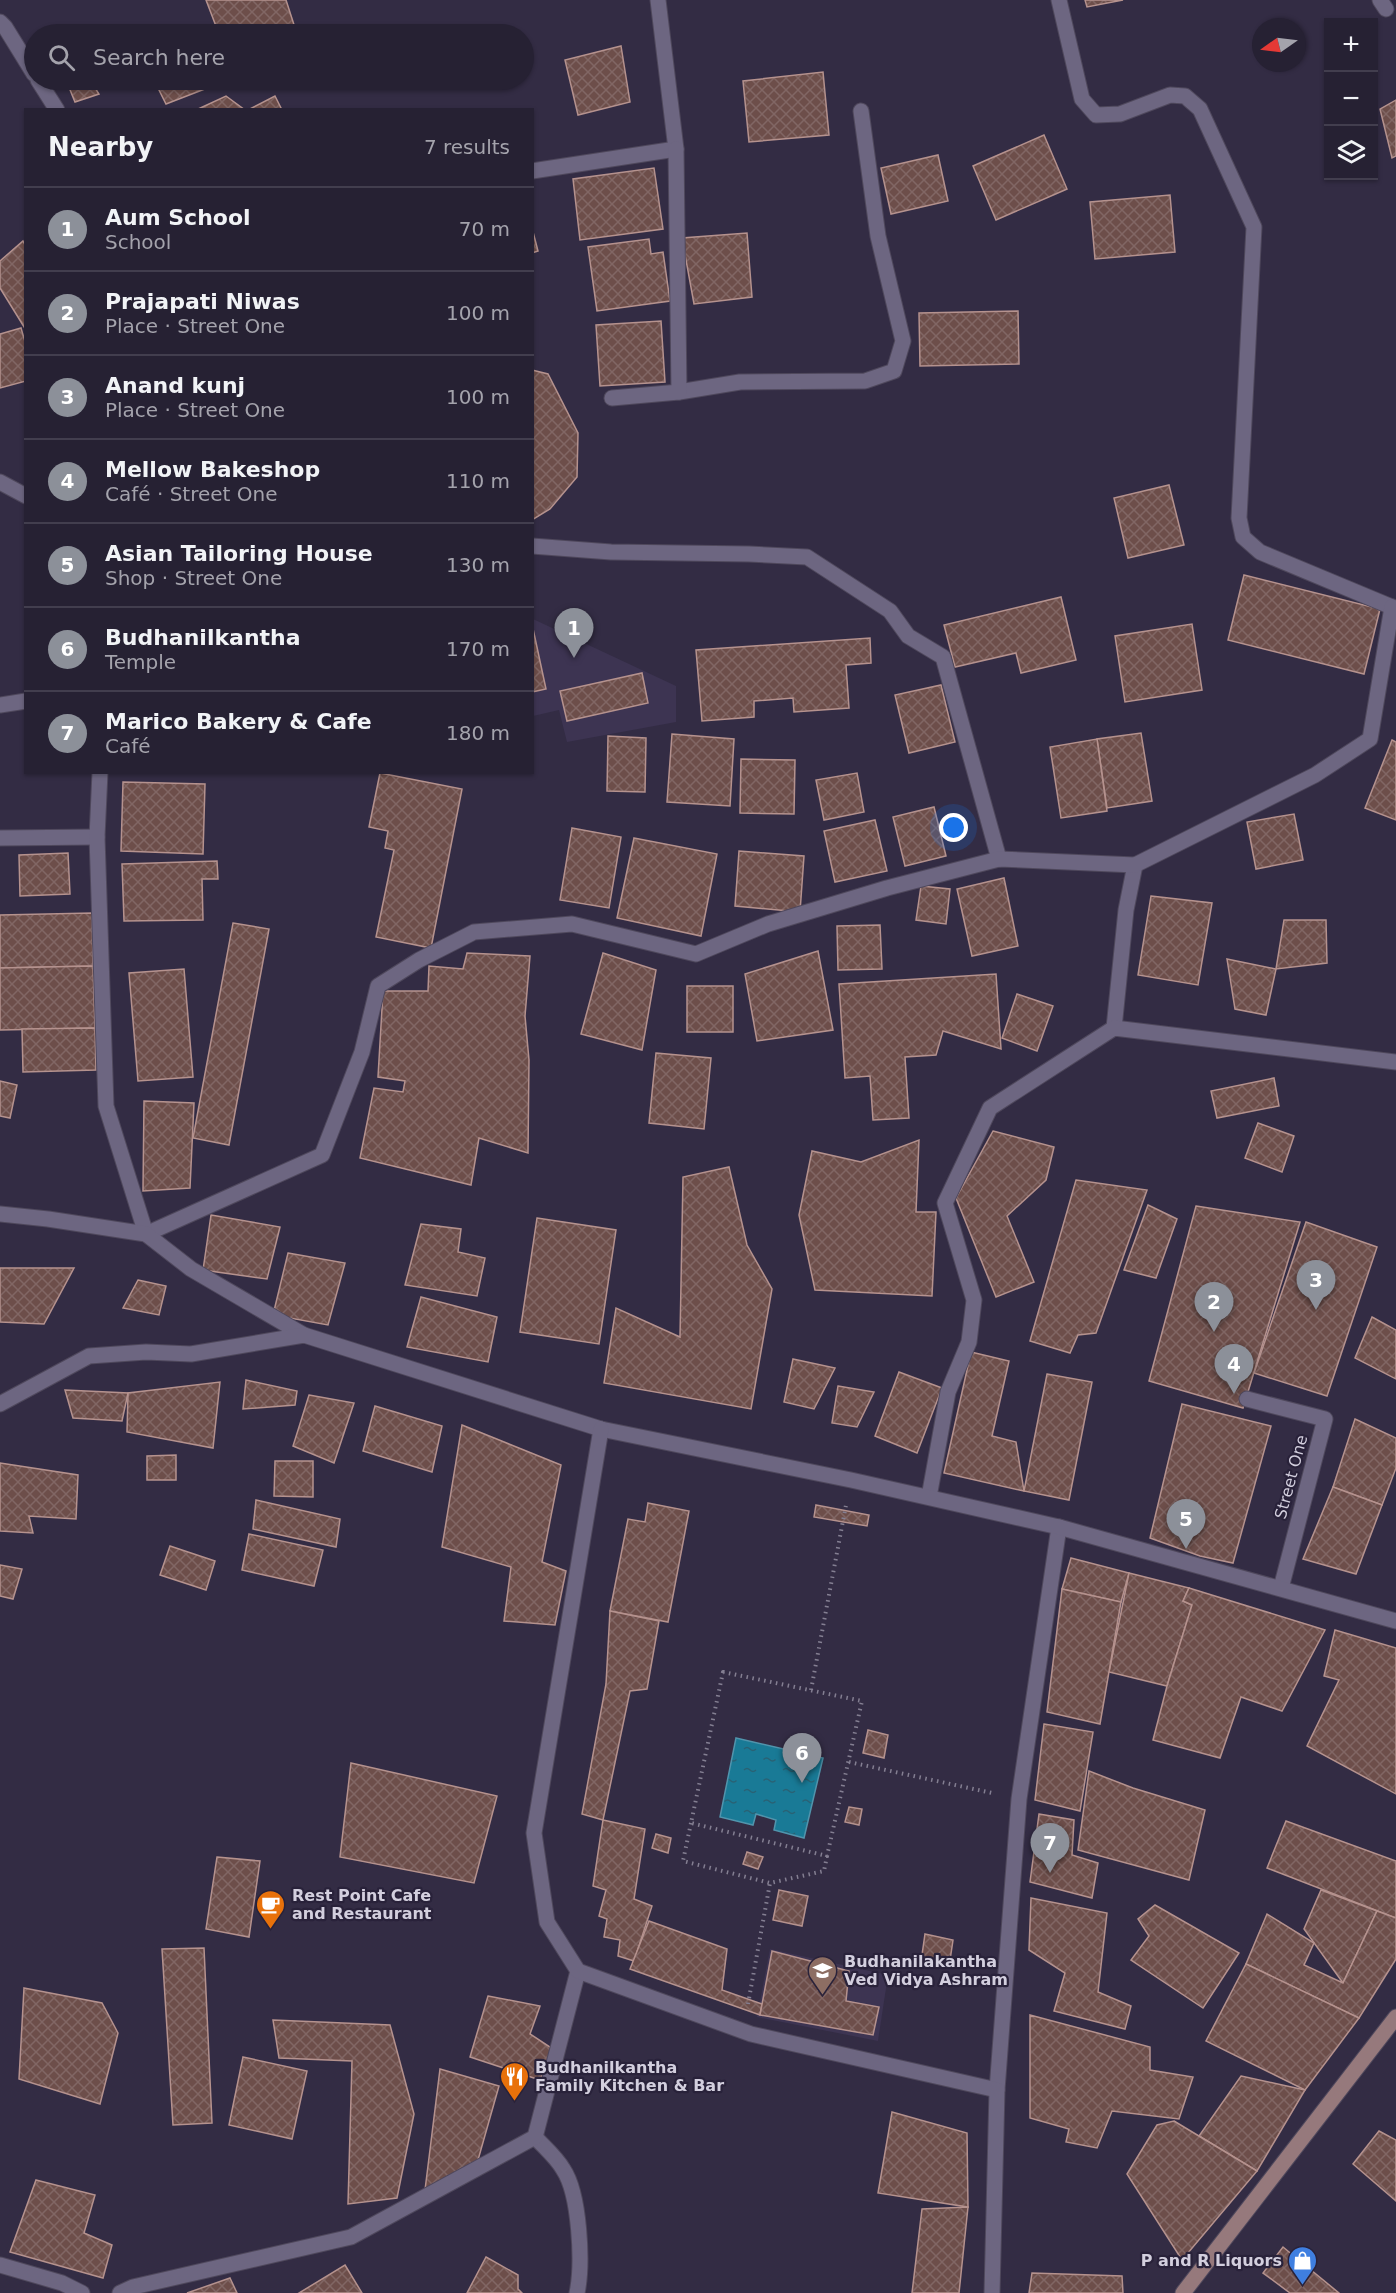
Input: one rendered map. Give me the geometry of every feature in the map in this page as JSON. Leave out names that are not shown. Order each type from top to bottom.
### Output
[{"type":"main road","points":[[1183,2293],[1396,2017]]},
{"type":"street","points":[[658,0],[676,149],[679,393]]},
{"type":"street","points":[[146,1234],[322,1155],[362,1052],[378,986],[419,960],[474,932],[572,924],[696,954],[768,924],[887,888],[999,859],[1135,865],[1315,775],[1370,739],[1394,606],[1260,552],[1243,537],[1239,518],[1254,227],[1200,109],[1185,96],[1170,95],[1120,114],[1096,115],[1082,99],[1059,0]]},
{"type":"street","points":[[0,22],[24,58]]},
{"type":"street","points":[[44,90],[56,108]]},
{"type":"street","points":[[612,398],[679,393],[740,382],[865,381],[894,371],[903,341],[878,236],[861,111]]},
{"type":"street","points":[[534,171],[676,149]]},
{"type":"street","points":[[0,482],[24,495]]},
{"type":"street","points":[[534,546],[611,552],[807,557],[890,611],[908,636],[943,657],[999,859]]},
{"type":"street","points":[[0,705],[24,701]]},
{"type":"street","points":[[100,774],[97,837],[106,1106],[146,1234]]},
{"type":"street","points":[[0,838],[97,837]]},
{"type":"street","points":[[1114,1028],[1126,910],[1135,865]]},
{"type":"street","points":[[930,1497],[948,1392],[969,1342],[974,1300],[945,1203],[990,1108],[1114,1028],[1396,1062]]},
{"type":"street","points":[[0,1214],[146,1234],[190,1269],[304,1335],[601,1429],[851,1480],[1059,1527],[1396,1621]]},
{"type":"street","points":[[0,1404],[89,1356],[146,1352],[191,1354],[304,1335]]},
{"type":"street","name":"Street One","points":[[1246,1399],[1325,1419],[1281,1588]]},
{"type":"street","points":[[601,1429],[534,1833],[547,1922],[578,1971],[744,2031],[997,2090]]},
{"type":"street","points":[[992,2293],[997,2090],[1019,1799],[1059,1527]]},
{"type":"street","points":[[120,2293],[133,2287],[351,2237],[535,2137],[578,1971]]},
{"type":"street","points":[[535,2137],[564,2170],[577,2208],[580,2281],[577,2293]]},
{"type":"street","points":[[0,2265],[62,2283],[82,2293]]},
{"type":"path","points":[[811,1690],[851,1480]]},
{"type":"path","points":[[723,1672],[811,1690],[862,1701],[824,1871],[770,1883],[683,1861],[723,1672]]},
{"type":"path","points":[[849,1761],[985,1791]]},
{"type":"path","points":[[691,1823],[826,1856]]},
{"type":"path","points":[[744,2031],[770,1883]]},
{"type":"shaded area","points":[[534,619],[676,686],[676,722],[567,742],[559,710],[534,716]]},
{"type":"shaded area","name":"Budhanilakantha Ved Vidya Ashram","points":[[770,1949],[888,1975],[878,2041],[757,2017]]},
{"type":"water","points":[[736,1738],[823,1758],[804,1838],[774,1830],[776,1820],[756,1814],[753,1825],[720,1817]]},
{"type":"building","points":[[206,0],[286,0],[294,24],[215,24]]},
{"type":"building","points":[[1085,0],[1123,0],[1087,7]]},
{"type":"building","points":[[621,46],[630,102],[578,115],[565,60]]},
{"type":"building","points":[[823,72],[829,135],[749,142],[743,81]]},
{"type":"building","points":[[70,90],[96,90],[99,94],[75,102]]},
{"type":"building","points":[[159,90],[202,90],[166,104]]},
{"type":"building","points":[[226,96],[242,108],[200,108]]},
{"type":"building","points":[[275,96],[281,108],[252,108]]},
{"type":"building","points":[[1396,100],[1396,156],[1392,158],[1380,109]]},
{"type":"building","points":[[1044,135],[1067,189],[996,220],[973,166]]},
{"type":"building","points":[[938,155],[948,201],[891,214],[881,168]]},
{"type":"building","points":[[654,168],[663,229],[580,240],[573,179]]},
{"type":"building","points":[[1170,195],[1175,252],[1095,259],[1090,202]]},
{"type":"building","points":[[747,233],[752,297],[694,304],[682,238]]},
{"type":"building","points":[[534,236],[538,251],[534,252]]},
{"type":"building","points":[[649,239],[651,254],[663,252],[670,301],[597,311],[588,247]]},
{"type":"building","points":[[23,241],[24,327],[0,288],[0,261]]},
{"type":"building","points":[[1018,311],[1019,364],[920,366],[919,313]]},
{"type":"building","points":[[661,321],[665,382],[600,386],[596,325]]},
{"type":"building","points":[[21,328],[24,338],[24,382],[0,388],[0,334]]},
{"type":"building","points":[[534,370],[548,374],[578,433],[577,477],[550,509],[534,519]]},
{"type":"building","points":[[1169,485],[1184,545],[1128,558],[1114,498]]},
{"type":"building","points":[[1244,575],[1380,609],[1364,674],[1228,640]]},
{"type":"building","points":[[1061,597],[1076,660],[1021,673],[1016,653],[955,667],[944,625]]},
{"type":"building","points":[[1192,624],[1202,690],[1125,702],[1115,636]]},
{"type":"building","points":[[534,633],[546,689],[534,692]]},
{"type":"building","points":[[870,638],[871,663],[846,665],[849,708],[794,712],[793,698],[754,701],[754,717],[702,721],[696,650]]},
{"type":"building","points":[[642,673],[648,703],[567,721],[560,691]]},
{"type":"building","points":[[941,685],[955,742],[909,753],[895,695]]},
{"type":"building","points":[[1141,733],[1152,801],[1107,808],[1097,739]]},
{"type":"building","points":[[672,734],[734,739],[730,806],[667,802]]},
{"type":"building","points":[[608,736],[646,738],[645,792],[607,791]]},
{"type":"building","points":[[1097,739],[1107,811],[1061,818],[1050,747]]},
{"type":"building","points":[[1392,740],[1396,742],[1396,820],[1365,808]]},
{"type":"building","points":[[741,759],[795,760],[794,814],[740,813]]},
{"type":"building","points":[[857,773],[864,812],[824,820],[816,780]]},
{"type":"building","points":[[380,774],[462,789],[431,948],[376,937],[394,850],[385,848],[388,831],[369,827]]},
{"type":"building","points":[[123,782],[205,784],[203,854],[121,851]]},
{"type":"building","points":[[934,807],[946,856],[905,866],[893,817]]},
{"type":"building","points":[[1294,814],[1303,860],[1256,869],[1247,822]]},
{"type":"building","points":[[875,820],[887,871],[835,882],[824,831]]},
{"type":"building","points":[[572,828],[621,837],[609,908],[560,900]]},
{"type":"building","points":[[634,838],[717,854],[701,936],[617,918]]},
{"type":"building","points":[[739,851],[804,856],[800,912],[735,906]]},
{"type":"building","points":[[68,853],[70,894],[20,896],[19,855]]},
{"type":"building","points":[[217,861],[218,879],[202,879],[203,920],[124,921],[122,864]]},
{"type":"building","points":[[1004,878],[1018,946],[972,956],[957,889]]},
{"type":"building","points":[[921,886],[950,889],[946,924],[916,920]]},
{"type":"building","points":[[1151,896],[1212,903],[1198,985],[1138,975]]},
{"type":"building","points":[[92,913],[93,966],[0,968],[0,915]]},
{"type":"building","points":[[1284,920],[1326,920],[1327,963],[1276,969]]},
{"type":"building","points":[[233,923],[269,929],[229,1145],[193,1138]]},
{"type":"building","points":[[880,925],[882,969],[838,970],[837,926]]},
{"type":"building","points":[[818,951],[833,1030],[757,1041],[745,974]]},
{"type":"building","points":[[467,953],[530,956],[525,1016],[529,1060],[528,1153],[479,1138],[471,1185],[360,1158],[374,1088],[403,1092],[405,1081],[378,1077],[383,991],[428,991],[429,966],[463,969]]},
{"type":"building","points":[[603,953],[656,970],[642,1050],[581,1034]]},
{"type":"building","points":[[1227,959],[1276,969],[1266,1015],[1235,1009]]},
{"type":"building","points":[[93,966],[95,1028],[0,1030],[0,968]]},
{"type":"building","points":[[184,969],[193,1077],[138,1081],[129,973]]},
{"type":"building","points":[[996,974],[1001,1049],[943,1031],[936,1055],[905,1057],[909,1118],[873,1120],[870,1076],[845,1078],[839,984]]},
{"type":"building","points":[[687,986],[733,986],[733,1032],[687,1032]]},
{"type":"building","points":[[1017,994],[1053,1006],[1037,1051],[1002,1038]]},
{"type":"building","points":[[95,1028],[96,1070],[23,1072],[22,1029]]},
{"type":"building","points":[[656,1053],[711,1058],[704,1129],[649,1123]]},
{"type":"building","points":[[1274,1078],[1279,1106],[1217,1118],[1211,1091]]},
{"type":"building","points":[[0,1081],[17,1085],[10,1118],[0,1116]]},
{"type":"building","points":[[144,1101],[194,1103],[190,1188],[143,1191]]},
{"type":"building","points":[[1258,1123],[1294,1136],[1282,1172],[1245,1158]]},
{"type":"building","points":[[993,1131],[1054,1147],[1046,1180],[1007,1216],[1034,1282],[996,1297],[956,1198]]},
{"type":"building","points":[[919,1140],[916,1212],[936,1212],[932,1296],[815,1290],[799,1215],[812,1151],[861,1162]]},
{"type":"building","points":[[729,1167],[747,1245],[772,1289],[751,1409],[604,1383],[616,1308],[680,1337],[683,1177]]},
{"type":"building","points":[[1076,1180],[1147,1190],[1096,1333],[1078,1335],[1070,1353],[1030,1341]]},
{"type":"building","points":[[1148,1205],[1177,1219],[1156,1278],[1124,1270]]},
{"type":"building","points":[[1196,1206],[1300,1222],[1243,1408],[1149,1381]]},
{"type":"building","points":[[211,1215],[280,1227],[267,1279],[203,1270]]},
{"type":"building","points":[[537,1218],[616,1230],[599,1344],[520,1332]]},
{"type":"building","points":[[1306,1222],[1377,1247],[1327,1396],[1254,1373]]},
{"type":"building","points":[[421,1224],[461,1229],[458,1252],[485,1258],[477,1296],[405,1285]]},
{"type":"building","points":[[288,1253],[345,1263],[328,1325],[273,1315]]},
{"type":"building","points":[[0,1268],[74,1268],[44,1324],[0,1322]]},
{"type":"building","points":[[138,1280],[166,1286],[159,1315],[123,1308]]},
{"type":"building","points":[[421,1297],[497,1317],[488,1362],[407,1347]]},
{"type":"building","points":[[1372,1317],[1396,1330],[1396,1379],[1355,1358]]},
{"type":"building","points":[[971,1352],[1009,1361],[992,1436],[1016,1442],[1024,1491],[944,1473]]},
{"type":"building","points":[[793,1359],[835,1368],[814,1409],[784,1402]]},
{"type":"building","points":[[899,1372],[942,1388],[917,1453],[875,1436]]},
{"type":"building","points":[[1047,1374],[1092,1382],[1069,1500],[1024,1491]]},
{"type":"building","points":[[246,1380],[297,1391],[295,1405],[243,1409]]},
{"type":"building","points":[[220,1382],[213,1448],[127,1432],[128,1393]]},
{"type":"building","points":[[838,1386],[874,1392],[857,1427],[832,1423]]},
{"type":"building","points":[[65,1390],[128,1393],[122,1421],[73,1418]]},
{"type":"building","points":[[309,1395],[354,1403],[334,1463],[293,1446]]},
{"type":"building","points":[[1182,1404],[1271,1426],[1233,1563],[1200,1556],[1150,1538]]},
{"type":"building","points":[[375,1406],[442,1426],[432,1472],[363,1451]]},
{"type":"building","points":[[1355,1419],[1396,1438],[1396,1468],[1382,1505],[1333,1487]]},
{"type":"building","points":[[462,1425],[561,1465],[542,1562],[566,1571],[555,1625],[504,1621],[511,1567],[442,1547]]},
{"type":"building","points":[[176,1455],[176,1480],[147,1480],[147,1456]]},
{"type":"building","points":[[275,1461],[313,1461],[313,1497],[274,1496]]},
{"type":"building","points":[[0,1463],[78,1475],[76,1519],[29,1516],[33,1533],[0,1531]]},
{"type":"building","points":[[1333,1487],[1382,1505],[1356,1574],[1303,1559]]},
{"type":"building","points":[[256,1500],[340,1519],[336,1547],[253,1529]]},
{"type":"building","points":[[648,1503],[689,1511],[668,1622],[610,1611],[628,1519],[645,1522]]},
{"type":"building","points":[[816,1505],[869,1515],[867,1526],[814,1517]]},
{"type":"building","points":[[249,1534],[323,1550],[314,1586],[242,1570]]},
{"type":"building","points":[[170,1546],[215,1561],[206,1590],[160,1575]]},
{"type":"building","points":[[1071,1558],[1129,1573],[1121,1602],[1062,1589]]},
{"type":"building","points":[[0,1565],[22,1569],[13,1599],[0,1596]]},
{"type":"building","points":[[1129,1573],[1189,1588],[1183,1601],[1192,1605],[1167,1686],[1109,1672]]},
{"type":"building","points":[[1189,1588],[1325,1630],[1282,1711],[1241,1697],[1220,1758],[1153,1740],[1192,1605],[1183,1601]]},
{"type":"building","points":[[1062,1589],[1121,1602],[1100,1724],[1047,1712]]},
{"type":"building","points":[[610,1611],[659,1621],[647,1689],[630,1691],[603,1820],[582,1814],[606,1684]]},
{"type":"building","points":[[1335,1630],[1396,1648],[1396,1794],[1307,1746],[1339,1680],[1324,1676]]},
{"type":"building","points":[[1044,1724],[1093,1732],[1080,1811],[1035,1800]]},
{"type":"building","points":[[868,1730],[888,1735],[884,1758],[863,1753]]},
{"type":"building","points":[[351,1763],[497,1796],[474,1883],[340,1857]]},
{"type":"building","points":[[1089,1771],[1133,1788],[1205,1810],[1189,1880],[1078,1850]]},
{"type":"building","points":[[849,1807],[862,1809],[859,1825],[845,1822]]},
{"type":"building","points":[[1039,1814],[1074,1820],[1072,1855],[1098,1863],[1092,1898],[1030,1882]]},
{"type":"building","points":[[603,1820],[645,1829],[634,1899],[652,1906],[634,1961],[618,1956],[620,1940],[604,1937],[607,1919],[599,1916],[606,1890],[593,1886]]},
{"type":"building","points":[[1286,1821],[1396,1861],[1396,1918],[1267,1868]]},
{"type":"building","points":[[656,1834],[671,1838],[668,1853],[652,1848]]},
{"type":"building","points":[[747,1852],[763,1857],[758,1869],[743,1864]]},
{"type":"building","points":[[217,1857],[260,1861],[249,1937],[206,1929]]},
{"type":"building","points":[[779,1890],[808,1896],[802,1926],[773,1920]]},
{"type":"building","points":[[1321,1890],[1377,1911],[1343,1983],[1304,1929]]},
{"type":"building","points":[[1031,1898],[1107,1913],[1098,1992],[1131,2006],[1125,2029],[1054,2011],[1065,1973],[1029,1950]]},
{"type":"building","points":[[1155,1905],[1239,1953],[1203,2008],[1131,1960],[1149,1936],[1138,1919]]},
{"type":"building","points":[[1377,1911],[1396,1918],[1396,1959],[1359,2018],[1246,1964],[1267,1914],[1314,1943],[1304,1965],[1343,1983]]},
{"type":"building","points":[[649,1921],[727,1949],[722,1990],[762,2004],[760,2015],[630,1969]]},
{"type":"building","points":[[925,1934],[953,1940],[949,1967],[921,1962]]},
{"type":"building","points":[[204,1948],[212,2123],[173,2125],[162,1949]]},
{"type":"building","name":"Budhanilakantha Ved Vidya Ashram","points":[[772,1951],[849,1971],[846,2001],[879,2007],[873,2035],[760,2015]]},
{"type":"building","points":[[1246,1964],[1359,2018],[1305,2090],[1206,2041]]},
{"type":"building","points":[[24,1988],[102,2003],[118,2033],[100,2104],[19,2079]]},
{"type":"building","points":[[488,1996],[540,2006],[530,2034],[553,2049],[540,2080],[470,2057]]},
{"type":"building","points":[[1030,2015],[1150,2047],[1150,2070],[1193,2077],[1179,2119],[1112,2111],[1097,2148],[1066,2142],[1069,2129],[1030,2118]]},
{"type":"building","points":[[273,2020],[390,2025],[414,2114],[397,2198],[348,2204],[352,2061],[279,2058]]},
{"type":"building","points":[[243,2057],[307,2071],[292,2139],[229,2125]]},
{"type":"building","points":[[440,2069],[499,2086],[478,2160],[425,2190]]},
{"type":"building","points":[[1241,2076],[1305,2090],[1257,2171],[1199,2136]]},
{"type":"building","points":[[892,2112],[967,2133],[968,2207],[878,2193]]},
{"type":"building","points":[[1174,2121],[1257,2171],[1182,2260],[1127,2174],[1157,2125]]},
{"type":"building","points":[[1379,2131],[1396,2140],[1396,2201],[1353,2164]]},
{"type":"building","points":[[36,2180],[95,2195],[84,2233],[112,2245],[103,2278],[10,2252]]},
{"type":"building","points":[[968,2207],[959,2293],[912,2293],[922,2209]]},
{"type":"building","points":[[1283,2247],[1339,2293],[1290,2293],[1263,2273]]},
{"type":"building","points":[[486,2257],[518,2275],[518,2289],[522,2293],[467,2293]]},
{"type":"building","points":[[345,2265],[362,2293],[299,2293]]},
{"type":"building","points":[[1032,2273],[1122,2276],[1123,2293],[1029,2293]]},
{"type":"building","points":[[230,2278],[237,2293],[187,2293]]},
{"type":"place","name":"Aum School","points":[[574,658]]},
{"type":"place","name":"Anand kunj","points":[[1316,1310]]},
{"type":"place","name":"Prajapati Niwas","points":[[1214,1332]]},
{"type":"place","name":"Mellow Bakeshop","points":[[1234,1394]]},
{"type":"place","name":"Asian Tailoring House","points":[[1186,1549]]},
{"type":"place","name":"Budhanilkantha","points":[[802,1783]]},
{"type":"place","name":"Marico Bakery & Cafe","points":[[1050,1873]]},
{"type":"place","name":"Rest Point Cafe and Restaurant","points":[[271,1930]]},
{"type":"place","name":"Budhanilakantha Ved Vidya Ashram","points":[[823,1996]]},
{"type":"place","name":"Budhanilkantha Family Kitchen & Bar","points":[[514,2102]]},
{"type":"place","name":"P and R Liquors","points":[[1303,2286]]}]
